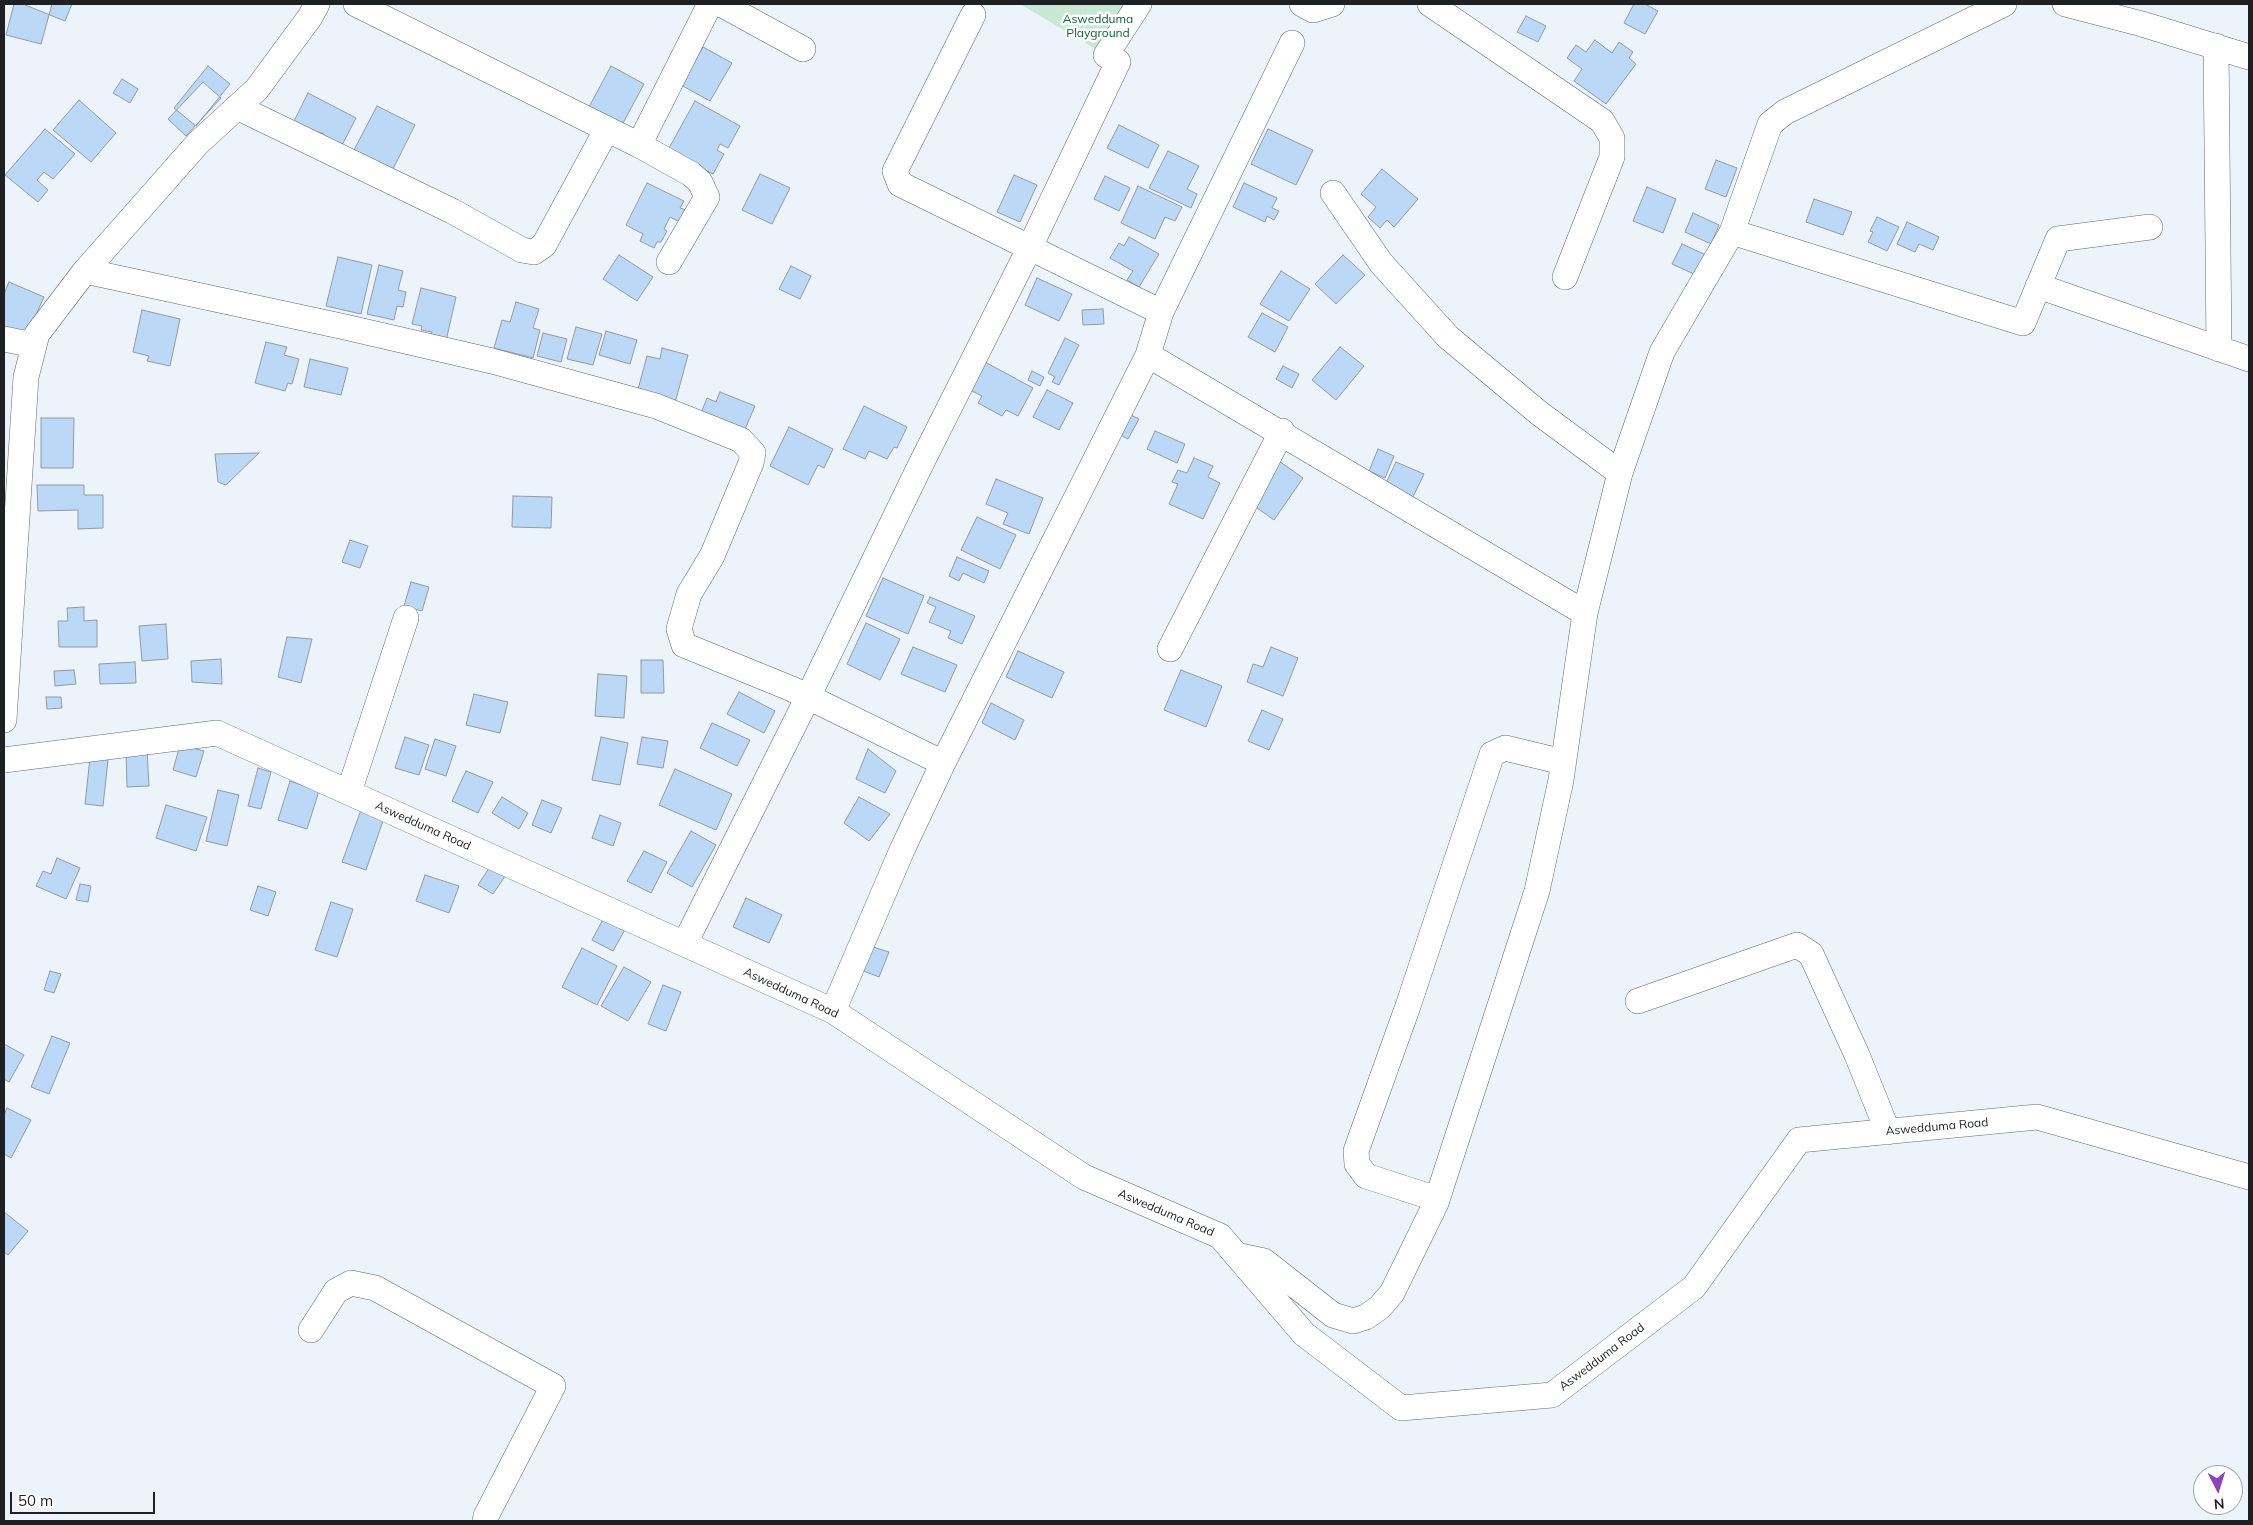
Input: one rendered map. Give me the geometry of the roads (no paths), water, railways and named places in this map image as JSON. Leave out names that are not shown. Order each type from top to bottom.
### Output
[{"type":"street","points":[[4,720],[26,377],[37,334],[85,271],[198,143],[257,89],[318,4]]},
{"type":"street","points":[[356,4],[639,145],[691,174],[700,182],[707,197],[669,262]]},
{"type":"street","points":[[639,145],[710,4]]},
{"type":"street","points":[[721,4],[803,49]]},
{"type":"street","points":[[688,937],[808,697],[918,468],[1030,247],[1118,62],[1106,55],[1139,4]]},
{"type":"street","points":[[1302,4],[1313,10],[1332,4]]},
{"type":"street","points":[[1430,4],[1602,121],[1612,138],[1612,158],[1565,277]]},
{"type":"street","points":[[1236,1255],[1264,1261],[1333,1315],[1353,1322],[1366,1317],[1380,1307],[1392,1293],[1437,1199],[1537,891],[1563,762],[1585,613],[1620,473],[1662,352],[1732,232],[1770,124],[1785,112],[2004,4]]},
{"type":"street","points":[[2065,4],[2143,14],[2216,46],[2249,57]]},
{"type":"street","points":[[973,15],[894,172],[900,184],[937,204],[1030,247],[1160,312]]},
{"type":"street","points":[[833,1011],[902,850],[943,763],[1148,355],[1160,312],[1292,43]]},
{"type":"street","points":[[2216,46],[2219,348]]},
{"type":"street","points":[[237,107],[452,211],[522,250],[534,252],[544,245],[607,129]]},
{"type":"street","points":[[1332,193],[1381,263],[1448,337],[1539,414],[1620,473]]},
{"type":"street","points":[[1732,232],[2023,323],[2058,239],[2150,227]]},
{"type":"street","points":[[85,271],[492,361],[656,406],[741,440],[753,452],[751,463],[712,556],[690,594],[679,628],[684,645],[808,697],[943,763]]},
{"type":"street","points":[[2038,286],[2249,359]]},
{"type":"street","points":[[4,339],[34,345]]},
{"type":"street","points":[[1148,355],[1282,432],[1585,613]]},
{"type":"street","points":[[1170,649],[1282,432]]},
{"type":"street","points":[[349,792],[406,618]]},
{"type":"street","name":"Aswedduma Road","points":[[4,758],[218,733],[833,1011],[1084,1177],[1220,1236],[1304,1334],[1400,1408],[1552,1395],[1694,1287],[1799,1140],[2037,1117],[2249,1177]]},
{"type":"street","points":[[1437,1199],[1366,1176],[1357,1164],[1356,1151],[1411,997],[1492,754],[1505,748],[1563,762]]},
{"type":"street","points":[[1638,1001],[1797,945],[1811,954],[1857,1055],[1888,1132]]},
{"type":"street","points":[[311,1330],[336,1291],[351,1282],[375,1288],[553,1386],[485,1521]]},
{"type":"park label","name":"Aswedduma Playground","points":[[1098,26]]}]
